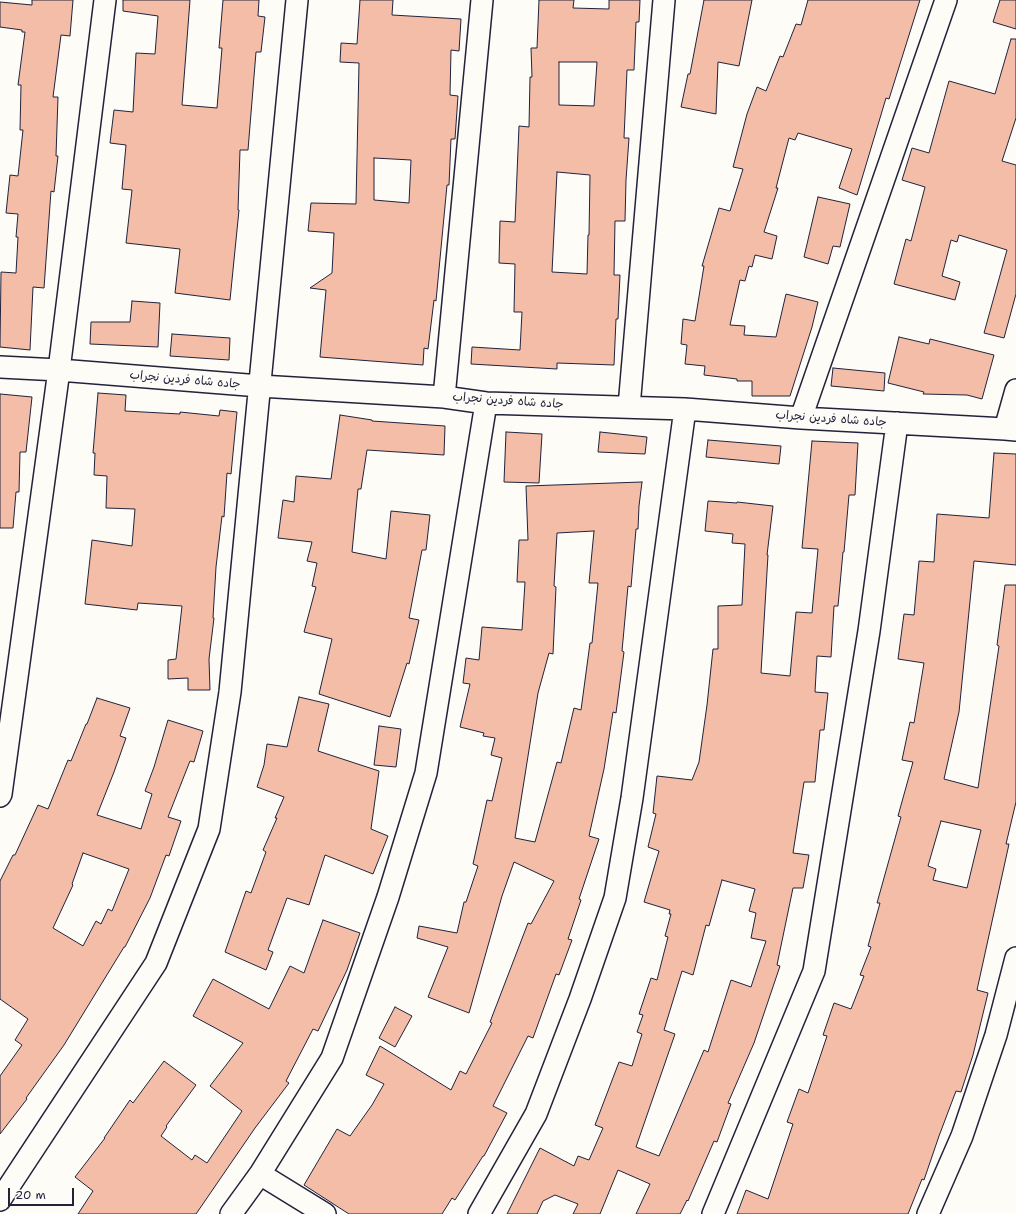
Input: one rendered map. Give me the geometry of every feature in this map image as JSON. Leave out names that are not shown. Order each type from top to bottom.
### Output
[{"type":"street","points":[[0,796],[58,370],[105,0]]},
{"type":"street","points":[[0,1200],[156,963],[209,829],[230,692],[297,0]]},
{"type":"street","points":[[444,397],[482,0]]},
{"type":"street","points":[[629,407],[664,0]]},
{"type":"street","points":[[801,418],[946,0]]},
{"type":"street","name":"جاده شاه فردین نجراب","points":[[0,367],[58,370],[260,386],[444,397],[486,402],[685,409],[801,418],[1010,430]]},
{"type":"street","points":[[1010,430],[1016,390]]},
{"type":"street","points":[[231,1214],[260,1174],[332,1058],[388,897],[426,773],[486,402]]},
{"type":"street","points":[[479,1214],[536,1114],[580,999],[615,898],[632,798],[685,409]]},
{"type":"street","points":[[713,1214],[814,971],[869,631],[896,423]]},
{"type":"street","points":[[928,1214],[962,1136],[996,1035],[1016,958]]},
{"type":"street","points":[[260,1174],[323,1214]]},
{"type":"street","points":[[0,1208],[9,1214]]},
{"type":"building","points":[[32,0],[73,0],[70,36],[61,35],[53,97],[58,97],[56,156],[58,156],[54,192],[51,191],[44,288],[33,287],[30,350],[0,347],[1,272],[16,273],[18,237],[16,237],[18,214],[6,213],[10,175],[18,176],[23,130],[20,130],[21,85],[18,85],[25,32],[22,32],[22,30],[0,27],[0,2],[32,5]]},
{"type":"building","points":[[123,0],[190,0],[182,105],[217,108],[222,48],[219,48],[223,0],[259,0],[258,16],[265,17],[261,52],[256,52],[248,150],[240,150],[239,210],[230,300],[175,293],[180,249],[126,243],[132,190],[122,189],[126,145],[110,143],[114,110],[133,112],[136,53],[155,54],[158,16],[123,11]]},
{"type":"building","points":[[360,0],[393,0],[392,15],[461,19],[459,51],[451,50],[450,95],[458,96],[455,139],[451,139],[449,185],[447,185],[436,301],[434,300],[428,349],[424,348],[423,365],[320,357],[326,290],[310,288],[332,273],[334,233],[308,231],[311,203],[356,204],[359,63],[340,62],[341,43],[357,44]],"holes":[[[374,158],[411,160],[409,203],[374,200]]]},
{"type":"building","points":[[539,0],[574,0],[573,8],[609,9],[609,0],[640,0],[639,22],[636,22],[634,70],[627,70],[624,138],[629,138],[625,221],[615,221],[614,275],[620,275],[614,365],[557,363],[557,369],[471,364],[472,347],[520,350],[522,312],[514,312],[515,264],[499,263],[500,221],[515,222],[519,126],[529,127],[530,77],[532,77],[531,48],[537,48]],"holes":[[[559,62],[597,62],[594,106],[559,105]],[[557,172],[590,175],[587,274],[552,272]]]},
{"type":"building","points":[[704,0],[752,0],[739,66],[718,62],[716,114],[681,107],[688,74],[690,74]]},
{"type":"building","points":[[808,0],[920,0],[889,99],[886,98],[857,195],[839,188],[852,149],[798,133],[795,140],[789,138],[776,188],[778,188],[764,232],[777,236],[772,259],[755,255],[752,267],[749,266],[745,281],[740,280],[730,325],[745,326],[744,335],[776,337],[786,294],[818,302],[812,327],[790,396],[752,396],[752,381],[737,381],[737,379],[704,375],[705,366],[685,364],[687,345],[681,344],[683,319],[695,321],[704,266],[702,266],[719,208],[730,211],[743,169],[733,167],[747,114],[757,87],[766,91],[780,56],[783,57],[796,24],[801,25]]},
{"type":"building","points":[[1000,0],[1016,0],[1016,29],[993,22]]},
{"type":"building","points":[[1011,39],[1016,39],[1016,118],[1002,161],[1016,165],[1016,294],[1004,338],[984,333],[1007,250],[959,235],[957,242],[951,240],[942,276],[960,282],[955,300],[894,284],[906,239],[911,241],[925,187],[902,180],[912,148],[929,153],[949,81],[995,94]]},
{"type":"building","points":[[818,197],[850,204],[840,247],[833,246],[828,264],[804,257]]},
{"type":"building","points":[[132,301],[160,303],[158,347],[90,344],[91,322],[130,322]]},
{"type":"building","points":[[172,334],[230,338],[229,360],[170,356]]},
{"type":"building","points":[[899,337],[929,344],[930,339],[994,355],[982,399],[967,395],[923,394],[924,392],[888,383]]},
{"type":"building","points":[[833,368],[885,373],[884,391],[831,386]]},
{"type":"building","points":[[98,393],[126,395],[125,411],[180,414],[180,412],[219,416],[220,410],[237,412],[231,474],[227,473],[224,517],[222,516],[216,567],[214,618],[209,659],[210,690],[188,690],[188,678],[168,679],[168,660],[176,659],[182,606],[138,603],[137,610],[85,604],[92,540],[132,546],[135,509],[106,508],[107,476],[94,475],[95,453],[93,453]]},
{"type":"building","points":[[0,394],[32,397],[26,452],[20,452],[19,492],[16,492],[13,528],[0,528]]},
{"type":"building","points":[[340,415],[372,421],[445,426],[444,455],[367,450],[361,489],[358,489],[352,552],[386,559],[391,511],[430,515],[426,550],[422,550],[409,618],[419,620],[409,664],[407,663],[390,717],[319,694],[332,639],[304,632],[316,587],[312,586],[317,563],[307,561],[312,542],[278,538],[283,500],[294,502],[296,476],[331,479]]},
{"type":"building","points":[[506,432],[542,434],[539,483],[504,482]]},
{"type":"building","points":[[600,432],[647,437],[645,454],[598,452]]},
{"type":"building","points":[[708,440],[781,446],[779,464],[706,457]]},
{"type":"building","points":[[812,441],[858,443],[855,495],[849,495],[838,606],[834,606],[831,657],[817,656],[815,692],[828,693],[824,730],[820,730],[815,782],[804,782],[793,853],[809,855],[803,888],[793,888],[777,965],[780,966],[754,1043],[728,1103],[731,1104],[717,1142],[714,1141],[688,1201],[687,1200],[680,1214],[636,1214],[650,1184],[618,1170],[600,1214],[573,1214],[578,1204],[555,1195],[543,1201],[537,1214],[507,1214],[540,1148],[574,1166],[578,1156],[589,1160],[603,1128],[595,1125],[619,1062],[632,1066],[642,1034],[637,1032],[643,1015],[639,1014],[651,978],[657,980],[668,937],[665,936],[671,914],[669,914],[670,910],[644,902],[659,851],[648,847],[656,814],[653,813],[657,776],[692,780],[699,762],[713,649],[718,649],[718,606],[742,605],[745,544],[732,543],[733,534],[705,531],[708,501],[737,502],[773,506],[767,555],[761,673],[790,676],[796,612],[812,613],[818,549],[802,548]],"holes":[[[722,880],[755,889],[749,911],[756,913],[751,938],[766,941],[751,987],[731,980],[708,1052],[704,1050],[659,1156],[636,1147],[675,1034],[664,1030],[682,971],[693,975],[706,925],[709,926]]]},
{"type":"building","points":[[994,453],[1016,454],[1016,565],[974,561],[959,712],[944,779],[978,788],[999,646],[997,645],[1005,585],[1016,585],[1016,802],[1006,844],[1009,844],[977,990],[988,993],[973,1055],[961,1092],[956,1091],[924,1180],[922,1179],[908,1214],[737,1214],[746,1190],[768,1199],[793,1124],[787,1122],[799,1089],[808,1093],[827,1036],[823,1035],[834,1003],[851,1009],[864,976],[860,975],[871,947],[868,946],[880,903],[877,903],[901,817],[898,816],[913,762],[902,760],[910,722],[914,723],[924,663],[898,659],[904,614],[914,615],[919,561],[934,562],[937,514],[989,518]],"holes":[[[941,821],[981,830],[967,888],[933,880],[936,869],[928,866]]]},
{"type":"building","points":[[642,482],[631,587],[628,586],[622,651],[624,652],[616,713],[613,712],[604,769],[589,836],[599,839],[579,899],[581,900],[568,939],[572,940],[559,975],[556,974],[533,1038],[528,1036],[493,1106],[507,1113],[484,1156],[455,1200],[452,1198],[442,1214],[349,1214],[304,1185],[337,1129],[350,1136],[372,1105],[384,1084],[366,1075],[380,1046],[451,1090],[460,1071],[466,1074],[492,1023],[490,1022],[528,923],[531,924],[554,881],[514,862],[502,896],[469,1013],[428,997],[448,947],[417,938],[419,926],[457,933],[464,902],[466,902],[478,866],[473,864],[487,800],[492,801],[502,758],[491,755],[495,738],[483,736],[484,733],[460,727],[470,684],[463,683],[466,658],[479,660],[482,627],[522,630],[525,582],[517,582],[519,540],[528,540],[526,486]],"holes":[[[594,531],[589,583],[598,583],[592,643],[590,643],[581,710],[574,708],[561,763],[557,762],[535,842],[515,838],[538,693],[549,653],[553,654],[556,587],[554,586],[557,533]]]},
{"type":"building","points":[[299,697],[329,704],[318,751],[379,771],[371,829],[388,836],[373,874],[325,855],[309,905],[287,898],[268,950],[273,952],[266,970],[225,952],[246,891],[251,893],[266,852],[263,850],[277,818],[275,818],[284,797],[257,787],[264,765],[267,744],[287,747]]},
{"type":"building","points":[[97,698],[130,708],[120,736],[126,738],[97,815],[141,829],[152,794],[145,791],[168,720],[203,731],[194,762],[190,761],[168,817],[181,821],[169,856],[166,855],[150,898],[125,947],[64,1045],[26,1098],[27,1099],[0,1134],[0,1076],[22,1045],[15,1040],[28,1019],[0,999],[0,881],[13,855],[15,855],[38,805],[48,809],[68,760],[71,761]],"holes":[[[83,853],[129,869],[112,911],[108,909],[101,924],[96,921],[83,946],[53,928],[73,885],[72,884]]]},
{"type":"building","points":[[379,726],[401,729],[396,767],[374,765]]},
{"type":"building","points":[[323,920],[360,933],[347,970],[318,1031],[313,1029],[286,1081],[289,1083],[255,1128],[196,1214],[78,1214],[93,1191],[75,1177],[105,1138],[130,1100],[133,1103],[164,1061],[196,1085],[166,1126],[167,1127],[161,1136],[192,1160],[195,1155],[207,1163],[242,1111],[210,1086],[243,1043],[193,1016],[213,979],[269,1009],[290,966],[304,973]]},
{"type":"building","points":[[395,1007],[412,1016],[395,1047],[379,1038]]}]
